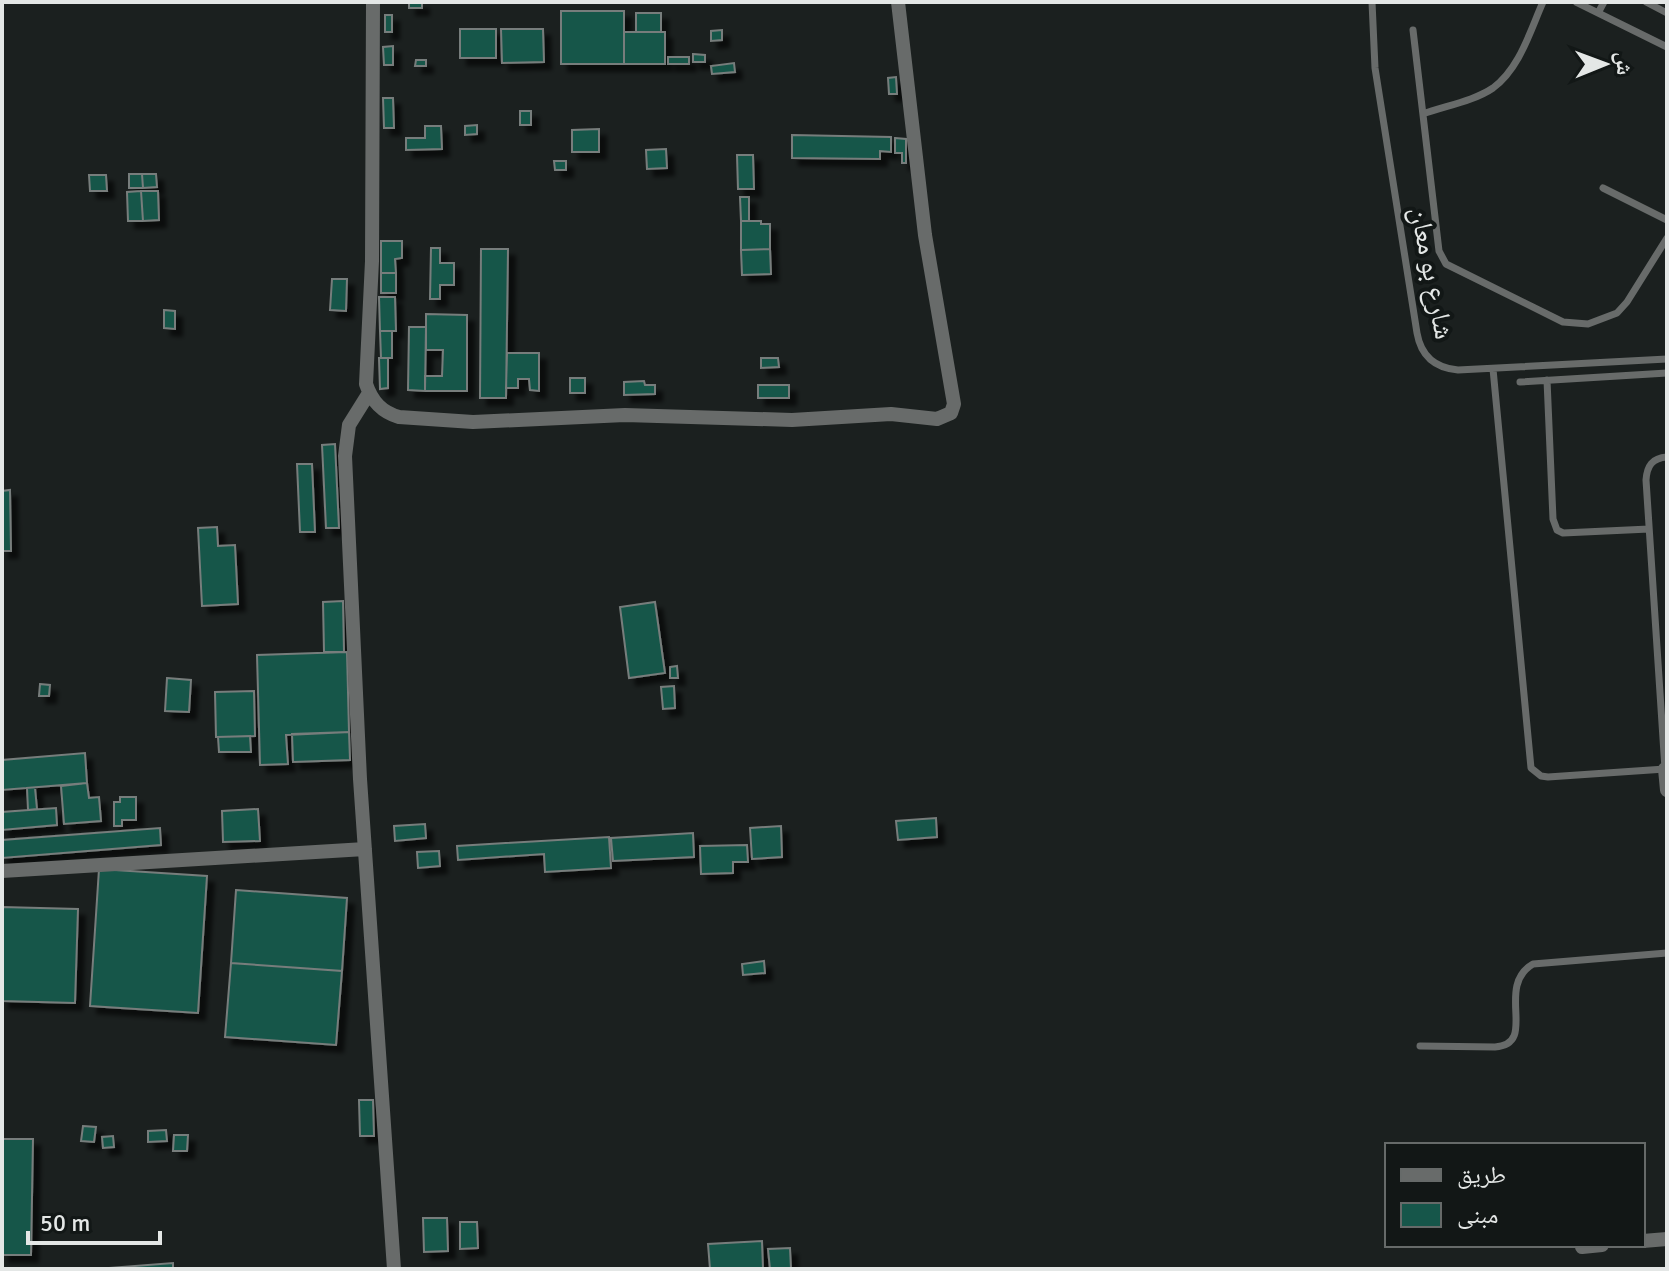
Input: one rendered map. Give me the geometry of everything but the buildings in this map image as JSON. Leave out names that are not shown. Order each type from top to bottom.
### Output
[{"type":"street","points":[[373,2],[372,261],[365,375],[369,393],[381,408],[399,417],[473,422],[625,415],[792,420],[866,415],[917,415],[937,419],[947,416],[954,404],[925,235],[898,2]]},
{"type":"street","points":[[369,393],[349,425],[345,456],[365,849],[394,1269]]},
{"type":"street","points":[[1666,769],[1667,790]]},
{"type":"street","points":[[2,871],[365,849]]},
{"type":"street","points":[[1645,1241],[1667,1239]]},
{"type":"lane","name":"شارع بو معان","points":[[1372,2],[1375,68],[1419,343],[1429,359],[1445,369],[1667,359]]},
{"type":"lane","points":[[1423,114],[1479,95],[1503,79],[1519,55],[1543,2]]},
{"type":"lane","points":[[1576,2],[1667,47]]},
{"type":"lane","points":[[1598,13],[1604,2]]},
{"type":"lane","points":[[1646,2],[1667,13]]},
{"type":"lane","points":[[1413,30],[1440,256],[1446,264],[1563,322],[1588,324],[1617,313],[1667,238]]},
{"type":"lane","points":[[1603,188],[1667,220]]},
{"type":"lane","points":[[1493,369],[1531,768],[1541,776],[1666,769],[1646,471],[1651,463],[1667,457]]},
{"type":"lane","points":[[1520,382],[1667,373]]},
{"type":"lane","points":[[1547,380],[1553,519],[1557,530],[1563,533],[1649,529]]},
{"type":"lane","points":[[1420,1046],[1504,1047],[1512,1042],[1516,1033],[1516,981],[1522,970],[1533,964],[1667,953]]}]
